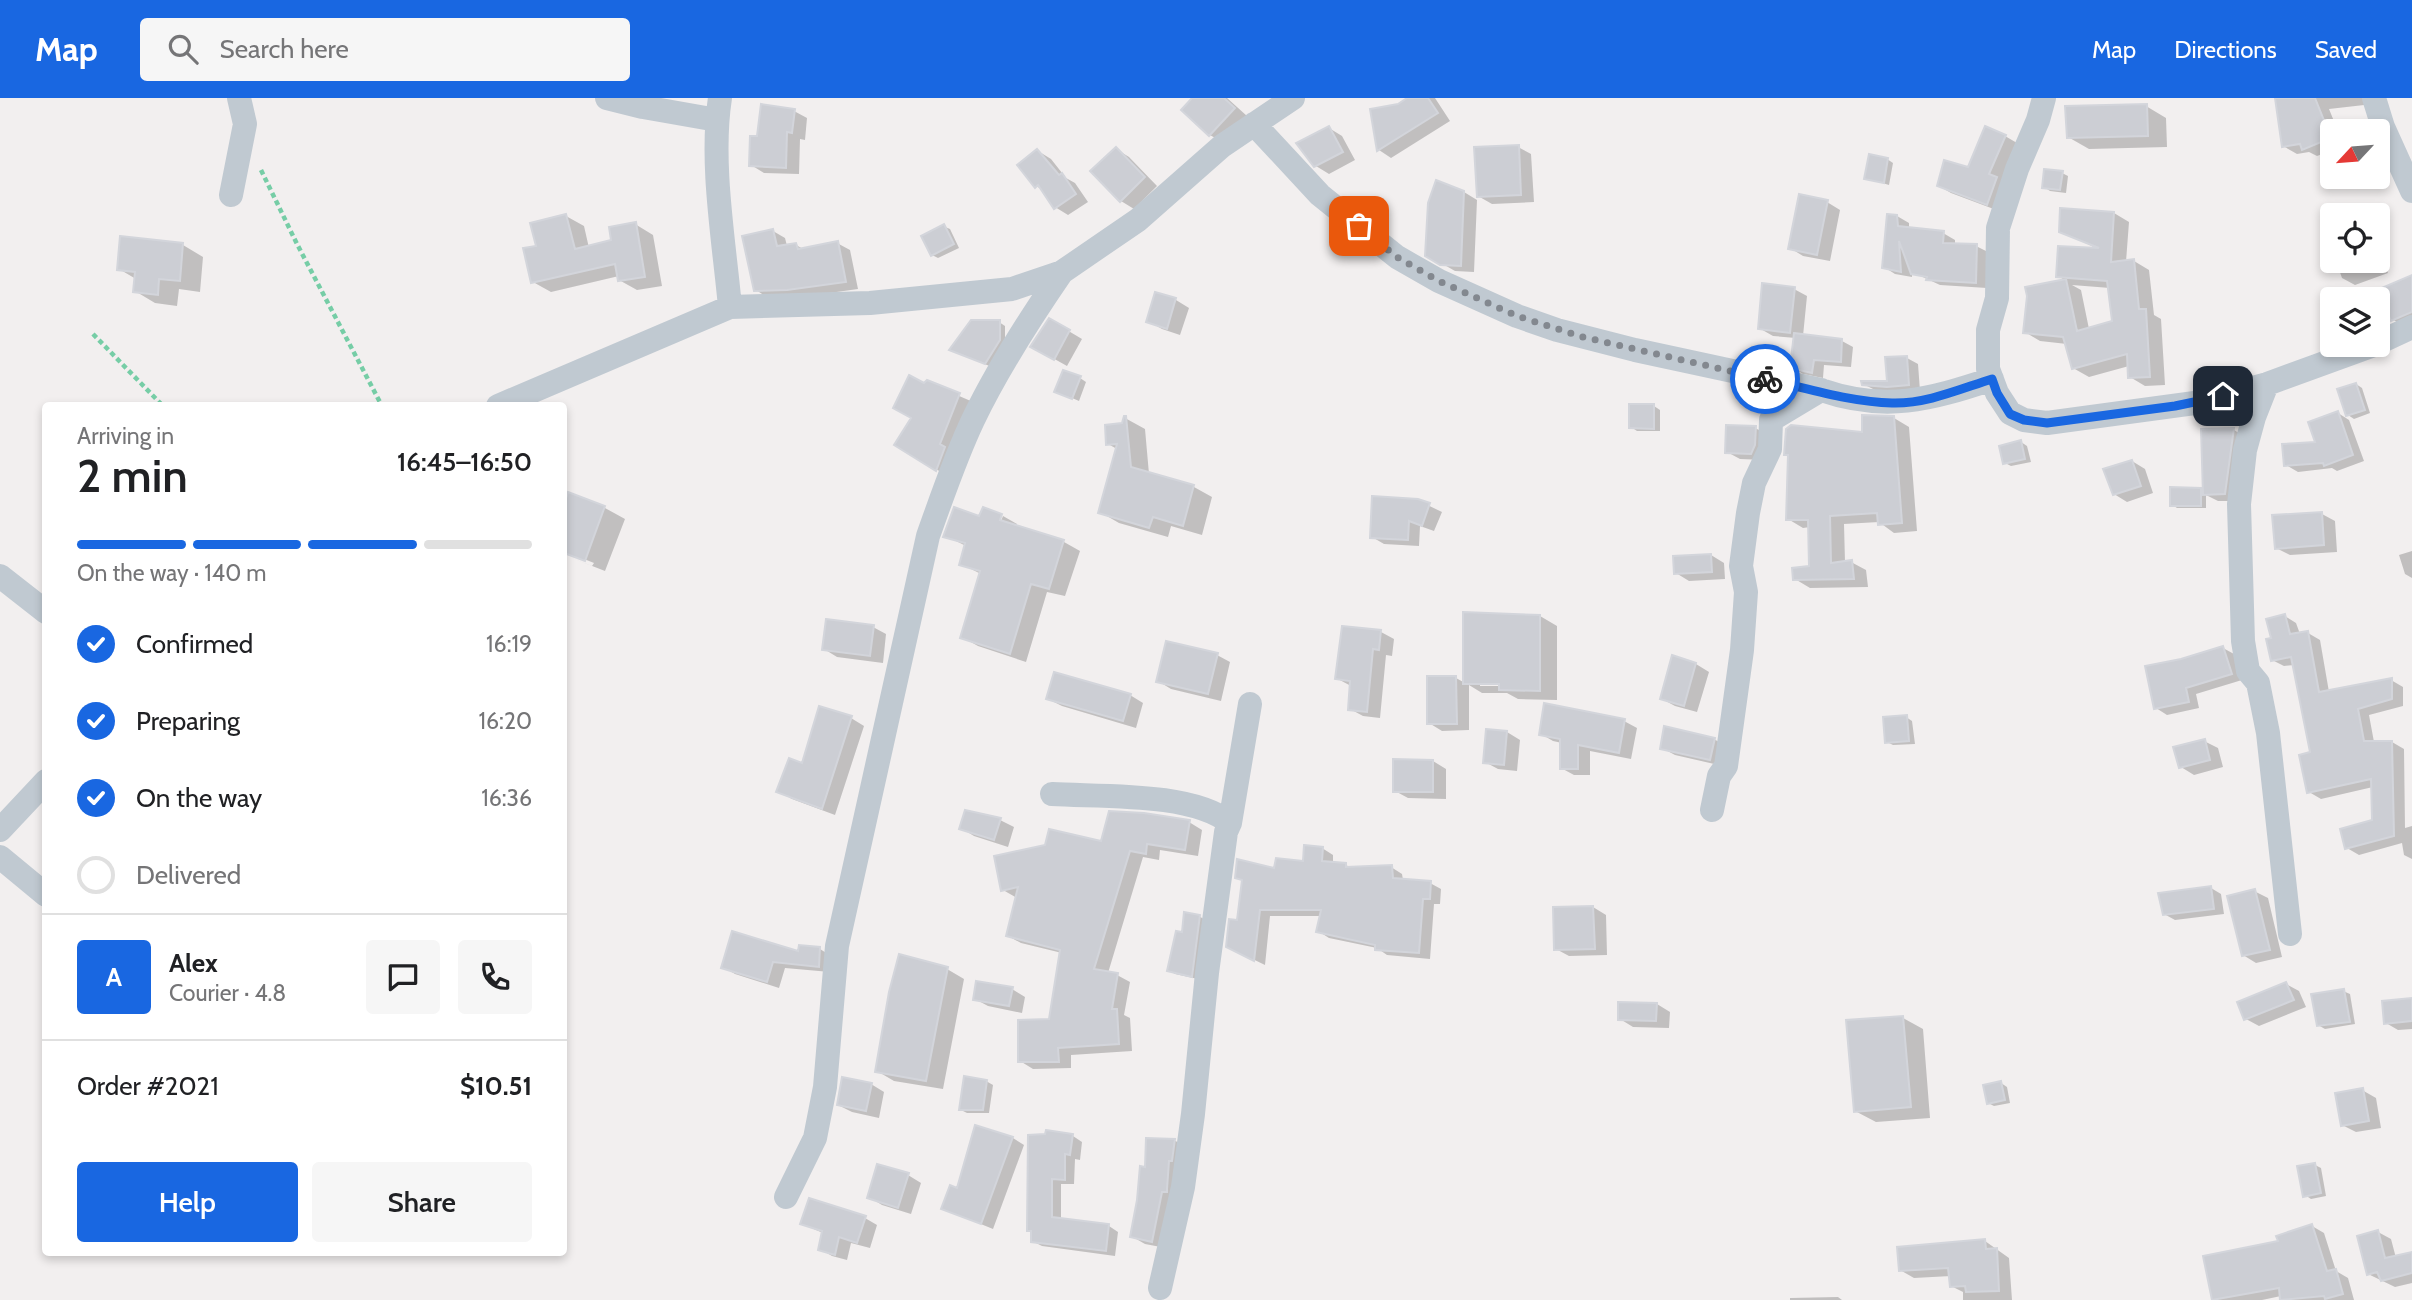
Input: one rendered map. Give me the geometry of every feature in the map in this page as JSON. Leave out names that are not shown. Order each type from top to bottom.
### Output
[{"type":"street","points":[[231,195],[245,124],[239,98]]},
{"type":"street","points":[[607,98],[643,107],[719,109],[718,173],[730,307]]},
{"type":"street","points":[[507,402],[730,307],[870,303],[1012,289],[1062,272],[1138,220],[1222,146],[1293,98]]},
{"type":"street","points":[[2044,98],[1998,228],[1997,298],[1988,330],[1988,369],[1997,393],[2010,414],[2024,420],[2047,423],[2202,402],[2267,384],[2341,357]]},
{"type":"street","points":[[2374,98],[2383,127],[2412,191]]},
{"type":"street","points":[[1254,124],[1320,195],[1397,257],[1439,281],[1517,316],[1557,330],[1685,362],[1821,390],[1846,399],[1895,403],[1942,396],[1992,379]]},
{"type":"street","points":[[786,1197],[815,1138],[825,1087],[837,946],[928,536],[948,477],[973,420],[1018,337],[1062,272]]},
{"type":"street","points":[[2390,337],[2412,327]]},
{"type":"street","points":[[2267,384],[2245,450],[2239,504],[2243,641],[2248,671],[2258,683],[2268,733],[2290,934]]},
{"type":"street","points":[[1712,810],[1718,776],[1726,766],[1742,650],[1746,592],[1741,566],[1754,483],[1770,449],[1771,420],[1821,390]]},
{"type":"street","points":[[0,576],[42,609]]},
{"type":"street","points":[[1160,1288],[1183,1187],[1226,832],[1230,823],[1250,704]]},
{"type":"street","points":[[0,830],[42,785]]},
{"type":"street","points":[[1052,794],[1166,801],[1220,814],[1230,823]]},
{"type":"street","points":[[0,857],[42,892]]},
{"type":"path","points":[[240,145],[261,171],[380,402]]},
{"type":"path","points":[[93,334],[159,402]]},
{"type":"building","points":[[1192,98],[1224,98],[1235,108],[1209,136],[1181,110]]},
{"type":"building","points":[[1407,98],[1428,98],[1438,113],[1377,151],[1370,109],[1398,104]]},
{"type":"building","points":[[2275,98],[2315,98],[2323,119],[2320,119],[2320,143],[2302,150],[2300,144],[2282,147]]},
{"type":"building","points":[[761,104],[795,109],[792,133],[787,132],[786,168],[749,166],[750,136],[757,136]]},
{"type":"building","points":[[2147,104],[2148,136],[2067,138],[2065,106]]},
{"type":"building","points":[[1329,126],[1343,152],[1314,167],[1296,143]]},
{"type":"building","points":[[1985,126],[2006,135],[1989,174],[1997,177],[1987,205],[1937,186],[1944,160],[1968,167]]},
{"type":"building","points":[[1519,145],[1521,195],[1477,197],[1474,147]]},
{"type":"building","points":[[1116,147],[1145,177],[1120,202],[1090,171]]},
{"type":"building","points":[[1037,149],[1059,175],[1062,173],[1076,194],[1054,209],[1038,185],[1035,188],[1017,165]]},
{"type":"building","points":[[1869,154],[1888,158],[1884,183],[1864,179]]},
{"type":"building","points":[[2044,169],[2063,171],[2060,190],[2042,188]]},
{"type":"building","points":[[1436,180],[1464,191],[1461,266],[1440,265],[1425,256],[1428,203]]},
{"type":"building","points":[[1799,194],[1828,200],[1817,255],[1788,249]]},
{"type":"building","points":[[2060,208],[2114,212],[2111,262],[2134,259],[2139,309],[2146,309],[2150,377],[2128,378],[2127,354],[2072,369],[2063,337],[2023,333],[2027,296],[2025,287],[2066,279],[2077,331],[2112,321],[2107,281],[2056,277],[2058,246],[2099,248],[2059,232]]},
{"type":"building","points":[[566,214],[575,249],[611,240],[609,227],[636,222],[645,277],[618,281],[615,264],[531,283],[523,248],[536,246],[530,223]]},
{"type":"building","points":[[1887,214],[1897,215],[1898,226],[1944,231],[1943,243],[1977,244],[1976,283],[1926,280],[1927,277],[1911,274],[1899,241],[1901,272],[1882,268]]},
{"type":"building","points":[[944,224],[954,244],[931,256],[921,236]]},
{"type":"building","points":[[773,229],[777,246],[796,243],[798,249],[838,241],[846,282],[787,290],[754,291],[742,236]]},
{"type":"building","points":[[120,236],[183,243],[180,281],[159,279],[158,295],[133,292],[135,272],[117,270]]},
{"type":"building","points":[[2412,275],[2412,312],[2391,321],[2390,287],[2384,287]]},
{"type":"building","points":[[1762,283],[1795,287],[1790,333],[1758,329]]},
{"type":"building","points":[[1155,292],[1176,298],[1167,329],[1146,322]]},
{"type":"building","points":[[1049,318],[1070,330],[1054,360],[1030,347]]},
{"type":"building","points":[[971,320],[1000,320],[1000,340],[985,364],[949,350]]},
{"type":"building","points":[[1794,333],[1842,339],[1841,362],[1814,360],[1812,373],[1790,368]]},
{"type":"building","points":[[1907,356],[1909,385],[1862,385],[1861,381],[1887,381],[1885,357]]},
{"type":"building","points":[[1063,370],[1081,376],[1072,399],[1054,392]]},
{"type":"building","points":[[909,375],[924,383],[927,380],[960,393],[940,444],[945,447],[936,471],[894,445],[911,418],[893,408]]},
{"type":"building","points":[[2356,383],[2365,410],[2346,416],[2337,389]]},
{"type":"building","points":[[1629,404],[1654,404],[1654,429],[1629,428]]},
{"type":"building","points":[[2338,411],[2353,455],[2324,466],[2323,463],[2284,466],[2282,444],[2315,442],[2308,422]]},
{"type":"building","points":[[1862,415],[1894,416],[1902,523],[1878,525],[1877,513],[1830,516],[1831,563],[1852,560],[1854,579],[1793,580],[1792,568],[1809,566],[1808,520],[1786,520],[1786,429],[1791,425],[1862,432]]},
{"type":"building","points":[[1124,416],[1131,467],[1194,485],[1183,526],[1153,517],[1149,528],[1098,513],[1117,444],[1106,445],[1105,425],[1122,423]]},
{"type":"building","points":[[1726,425],[1756,426],[1755,445],[1751,454],[1725,453]]},
{"type":"building","points":[[2234,428],[2225,494],[2203,495],[2201,429]]},
{"type":"building","points":[[2021,440],[2025,459],[2003,464],[1999,446]]},
{"type":"building","points":[[2132,460],[2141,486],[2113,495],[2103,469]]},
{"type":"building","points":[[2170,487],[2201,488],[2201,506],[2170,506]]},
{"type":"building","points":[[568,492],[605,506],[585,561],[567,554]]},
{"type":"building","points":[[1372,496],[1418,499],[1430,503],[1422,526],[1409,521],[1408,540],[1370,538]]},
{"type":"building","points":[[954,507],[979,516],[983,507],[1002,514],[1000,520],[1064,540],[1049,589],[1031,584],[1010,654],[960,638],[980,571],[959,565],[965,543],[943,537]]},
{"type":"building","points":[[2322,512],[2324,545],[2275,549],[2272,515]]},
{"type":"building","points":[[1711,554],[1712,572],[1674,574],[1673,556]]},
{"type":"building","points":[[1463,612],[1540,615],[1540,691],[1499,690],[1499,684],[1463,684]]},
{"type":"building","points":[[2285,614],[2290,634],[2308,631],[2319,692],[2392,678],[2392,699],[2358,709],[2364,741],[2392,741],[2394,836],[2345,849],[2340,829],[2372,820],[2371,779],[2307,793],[2299,755],[2310,752],[2291,657],[2271,661],[2266,639],[2271,638],[2266,619]]},
{"type":"building","points":[[826,619],[874,625],[870,656],[822,650]]},
{"type":"building","points":[[1342,626],[1381,630],[1379,650],[1373,649],[1367,712],[1348,710],[1350,681],[1335,679]]},
{"type":"building","points":[[1166,641],[1218,653],[1208,694],[1156,682]]},
{"type":"building","points":[[2223,646],[2232,674],[2186,688],[2189,702],[2154,709],[2145,666],[2181,659]]},
{"type":"building","points":[[1672,655],[1696,663],[1684,706],[1660,699]]},
{"type":"building","points":[[1054,672],[1131,694],[1123,721],[1046,699]]},
{"type":"building","points":[[1427,676],[1456,676],[1457,724],[1427,724]]},
{"type":"building","points":[[1544,703],[1625,719],[1619,753],[1578,745],[1578,769],[1560,769],[1560,739],[1539,735]]},
{"type":"building","points":[[819,706],[852,716],[822,809],[776,792],[789,758],[802,763]]},
{"type":"building","points":[[1907,715],[1909,741],[1885,743],[1883,717]]},
{"type":"building","points":[[1664,726],[1715,738],[1710,760],[1660,749]]},
{"type":"building","points":[[1486,729],[1507,731],[1504,765],[1483,763]]},
{"type":"building","points":[[2205,739],[2210,760],[2179,768],[2173,747]]},
{"type":"building","points":[[1393,759],[1433,760],[1433,792],[1393,792]]},
{"type":"building","points":[[965,810],[1001,818],[994,840],[959,829]]},
{"type":"building","points":[[1109,811],[1190,820],[1185,850],[1147,844],[1146,854],[1130,851],[1094,969],[1118,973],[1112,1009],[1117,1009],[1119,1044],[1058,1048],[1059,1062],[1018,1062],[1018,1020],[1049,1019],[1060,950],[1006,936],[1018,887],[1001,891],[994,856],[1045,845],[1049,829],[1101,841]]},
{"type":"building","points":[[1304,845],[1323,847],[1322,861],[1346,863],[1346,867],[1392,865],[1393,878],[1431,881],[1430,899],[1423,899],[1419,953],[1375,950],[1375,945],[1316,932],[1321,910],[1260,910],[1254,961],[1226,947],[1229,919],[1237,920],[1242,880],[1235,878],[1237,859],[1274,868],[1276,858],[1303,861]]},
{"type":"building","points":[[2211,886],[2214,909],[2163,915],[2158,893]]},
{"type":"building","points":[[2255,889],[2270,950],[2242,956],[2227,896]]},
{"type":"building","points":[[1593,906],[1595,949],[1554,950],[1553,907]]},
{"type":"building","points":[[1184,912],[1200,915],[1192,977],[1167,971],[1176,931],[1182,932]]},
{"type":"building","points":[[732,931],[798,951],[799,945],[820,947],[819,967],[773,962],[767,982],[721,968]]},
{"type":"building","points":[[899,954],[948,967],[926,1081],[875,1072],[889,992]]},
{"type":"building","points":[[976,981],[1013,987],[1009,1006],[973,1000]]},
{"type":"building","points":[[2286,982],[2294,1000],[2244,1020],[2237,1002]]},
{"type":"building","points":[[2344,989],[2350,1022],[2317,1026],[2311,994]]},
{"type":"building","points":[[2412,998],[2412,1021],[2384,1024],[2382,1001]]},
{"type":"building","points":[[1618,1002],[1657,1003],[1656,1021],[1618,1020]]},
{"type":"building","points":[[1903,1016],[1911,1107],[1854,1112],[1846,1020]]},
{"type":"building","points":[[964,1076],[987,1080],[983,1110],[959,1110]]},
{"type":"building","points":[[842,1077],[872,1083],[866,1111],[837,1105]]},
{"type":"building","points":[[2001,1081],[2005,1100],[1987,1104],[1983,1085]]},
{"type":"building","points":[[2363,1088],[2369,1121],[2341,1126],[2335,1093]]},
{"type":"building","points":[[975,1125],[1013,1137],[981,1224],[941,1209],[950,1185],[957,1188]]},
{"type":"building","points":[[1046,1130],[1073,1134],[1070,1155],[1065,1154],[1065,1180],[1052,1179],[1052,1217],[1109,1224],[1106,1251],[1031,1242],[1031,1231],[1027,1231],[1028,1135],[1045,1134]]},
{"type":"building","points":[[1146,1138],[1175,1139],[1172,1161],[1169,1161],[1167,1192],[1162,1192],[1152,1242],[1130,1237],[1140,1166],[1145,1167]]},
{"type":"building","points":[[2315,1163],[2321,1193],[2303,1197],[2297,1166]]},
{"type":"building","points":[[877,1164],[909,1173],[898,1208],[867,1198]]},
{"type":"building","points":[[809,1198],[866,1216],[857,1243],[839,1237],[835,1255],[818,1250],[822,1231],[800,1224]]},
{"type":"building","points":[[2312,1224],[2327,1271],[2336,1269],[2343,1294],[2325,1299],[2324,1296],[2280,1300],[2279,1288],[2212,1300],[2203,1256],[2278,1241],[2276,1236]]},
{"type":"building","points":[[2378,1230],[2385,1258],[2412,1252],[2412,1273],[2381,1281],[2377,1272],[2367,1275],[2357,1236]]},
{"type":"building","points":[[1985,1239],[1986,1249],[1997,1248],[1999,1291],[1966,1292],[1965,1286],[1950,1287],[1948,1268],[1899,1271],[1897,1247]]},
{"type":"way so far","points":[[1359,226],[1397,257],[1439,281],[1517,316],[1583,337],[1765,379]]},
{"type":"route","points":[[1765,379],[1821,390],[1846,399],[1895,403],[1942,396],[1992,379],[2010,414],[2024,420],[2047,423],[2202,402],[2223,396]]}]
